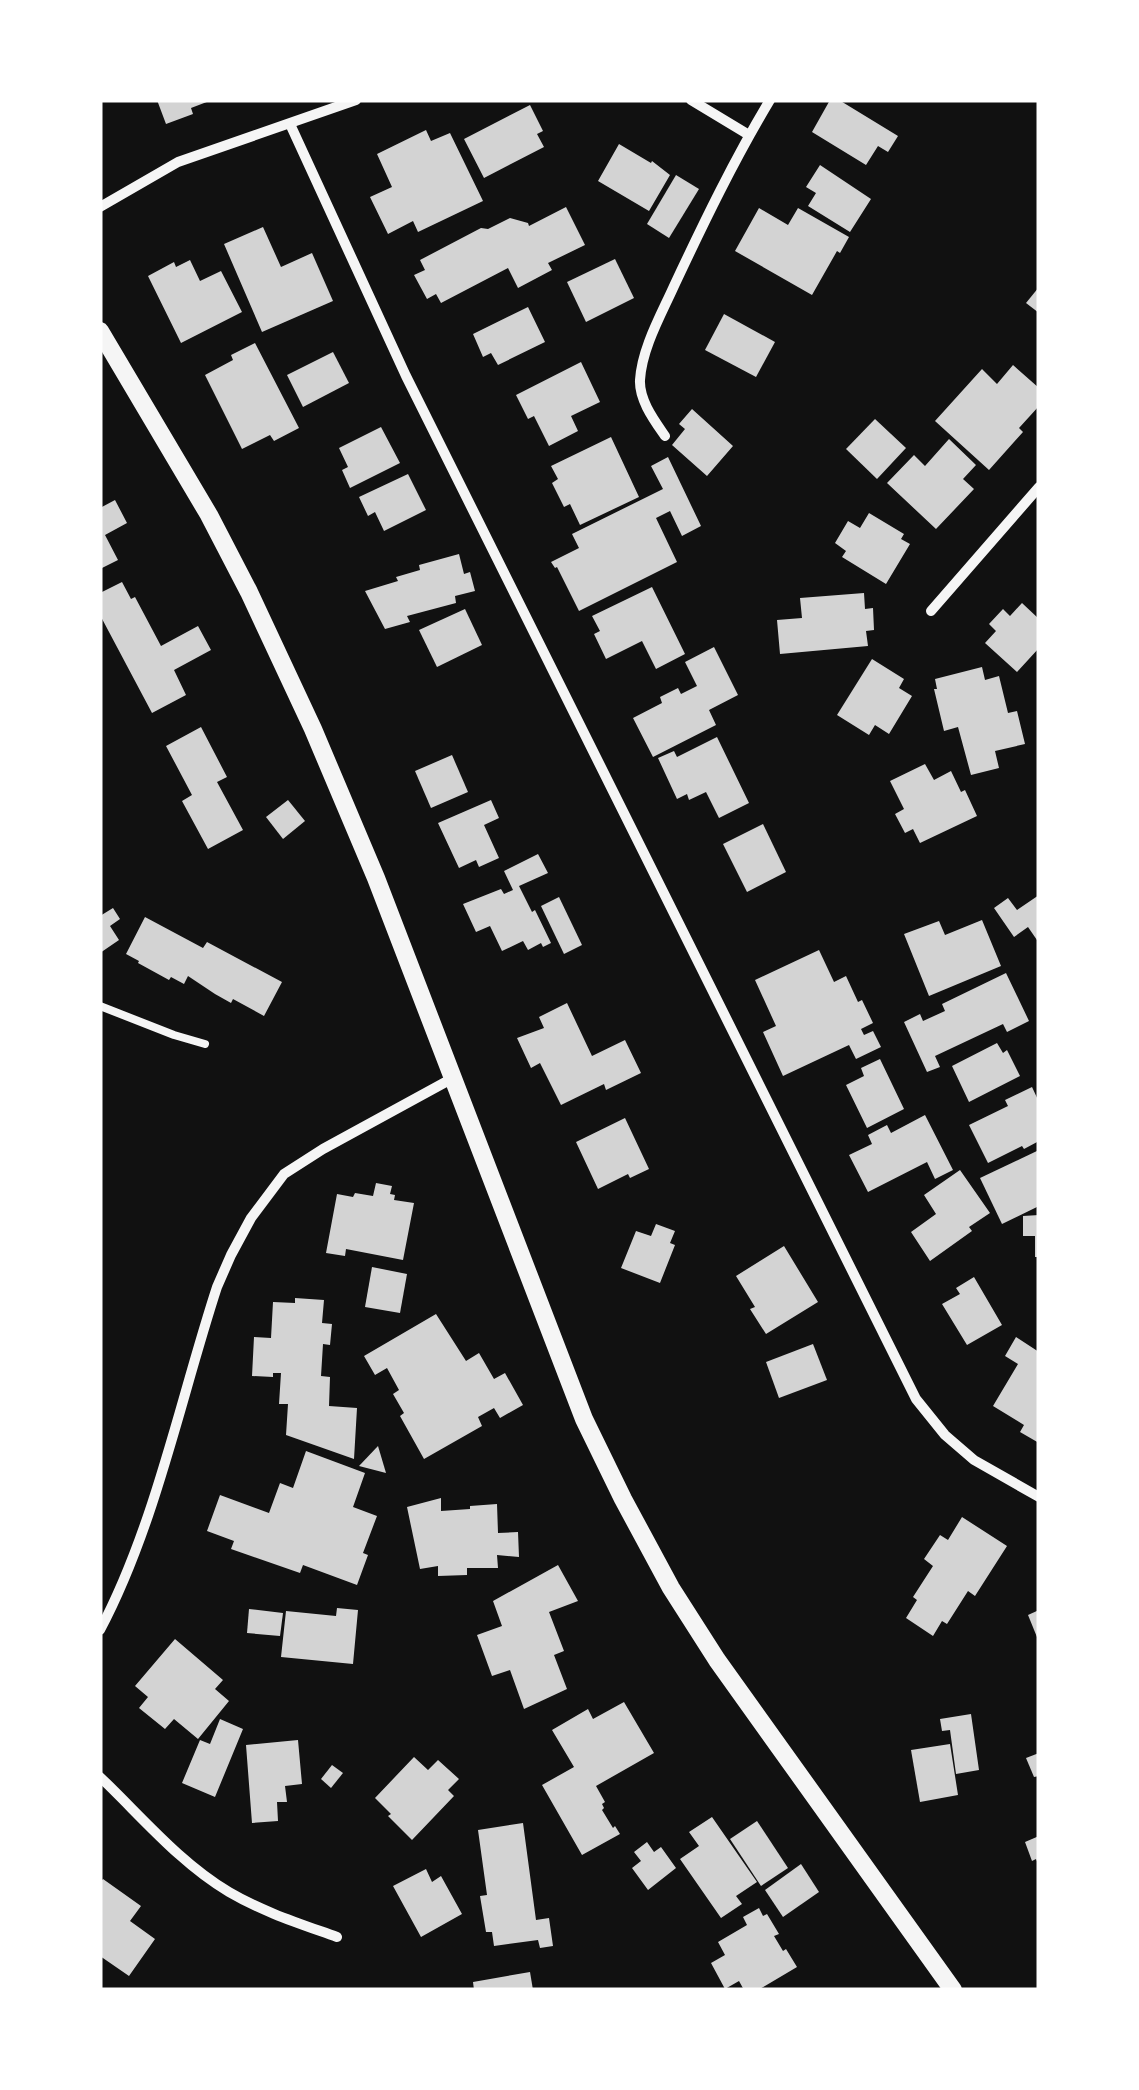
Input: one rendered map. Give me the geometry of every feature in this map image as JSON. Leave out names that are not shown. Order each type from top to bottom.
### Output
[{"type":"street","points":[[100,207],[178,162],[356,100]]},
{"type":"street","points":[[692,100],[749,136]]},
{"type":"street","points":[[665,436],[648,411],[640,384],[644,358],[714,200],[770,100]]},
{"type":"street","points":[[290,124],[406,376],[916,1399],[945,1434],[974,1460],[1039,1497]]},
{"type":"street","points":[[100,331],[170,447],[249,592],[313,730],[376,878],[584,1418],[623,1499],[717,1660],[954,1990]]},
{"type":"street","points":[[931,611],[1039,487]]},
{"type":"street","points":[[100,1630],[134,1553],[217,1288],[250,1218],[284,1174],[453,1078]]},
{"type":"street","points":[[100,1777],[182,1856],[226,1890],[260,1908],[337,1938]]},
{"type":"lane","points":[[100,1006],[205,1044]]},
{"type":"building","points":[[157,100],[212,100],[191,108],[193,114],[166,124]]},
{"type":"building","points":[[830,100],[839,100],[898,136],[888,152],[878,146],[866,165],[812,132]]},
{"type":"building","points":[[530,105],[543,131],[537,134],[544,147],[484,178],[464,139]]},
{"type":"building","points":[[426,130],[431,141],[450,133],[483,201],[418,232],[413,221],[388,234],[370,197],[392,187],[377,154]]},
{"type":"building","points":[[619,144],[670,175],[649,211],[598,181]]},
{"type":"building","points":[[820,165],[871,199],[850,232],[808,206],[816,193],[806,187]]},
{"type":"building","points":[[676,175],[699,189],[669,238],[647,224]]},
{"type":"building","points":[[566,207],[585,245],[548,263],[552,270],[518,288],[508,268],[441,303],[436,294],[427,299],[414,275],[425,270],[420,260],[481,228],[488,229],[510,218],[529,226]]},
{"type":"building","points":[[759,208],[788,225],[798,208],[849,237],[812,295],[735,251]]},
{"type":"building","points":[[263,227],[281,267],[312,253],[333,301],[262,332],[224,244]]},
{"type":"building","points":[[615,259],[634,298],[586,322],[567,282]]},
{"type":"building","points":[[190,260],[200,281],[221,271],[242,312],[181,343],[148,276],[174,262],[176,267]]},
{"type":"building","points":[[1039,287],[1039,313],[1026,303]]},
{"type":"building","points":[[528,307],[545,342],[498,365],[491,353],[483,357],[473,334]]},
{"type":"building","points":[[724,314],[775,342],[756,377],[705,350]]},
{"type":"building","points":[[255,343],[299,428],[274,441],[270,435],[242,449],[205,375]]},
{"type":"building","points":[[333,352],[349,383],[303,407],[287,375]]},
{"type":"building","points":[[581,362],[600,402],[571,416],[578,431],[549,446],[534,416],[528,419],[516,395]]},
{"type":"building","points":[[1013,365],[1039,388],[1039,406],[1019,428],[1023,432],[989,470],[935,421],[982,369],[997,384]]},
{"type":"building","points":[[692,409],[733,446],[707,476],[672,445],[685,429],[679,424]]},
{"type":"building","points":[[875,419],[906,448],[877,479],[846,449]]},
{"type":"building","points":[[381,427],[400,463],[350,488],[342,470],[348,467],[339,448]]},
{"type":"building","points":[[611,437],[639,497],[580,525],[570,504],[564,507],[552,483],[558,479],[551,466]]},
{"type":"building","points":[[949,439],[976,465],[963,479],[974,489],[936,529],[887,483],[914,455],[925,466]]},
{"type":"building","points":[[668,457],[701,526],[682,536],[670,511],[656,518],[677,562],[579,611],[551,562],[579,548],[572,534],[663,489],[651,466]]},
{"type":"building","points":[[408,474],[426,510],[384,531],[375,512],[368,516],[359,497]]},
{"type":"building","points":[[115,500],[127,523],[105,535],[118,560],[100,569],[100,508]]},
{"type":"building","points":[[869,513],[904,534],[901,539],[910,544],[886,584],[842,557],[846,551],[835,543],[848,521],[860,528]]},
{"type":"building","points":[[459,554],[464,574],[470,572],[475,591],[455,596],[456,603],[407,616],[410,622],[385,629],[365,591],[398,581],[396,577],[420,570],[419,565]]},
{"type":"building","points":[[122,582],[131,599],[135,597],[161,646],[198,626],[211,650],[174,670],[186,695],[152,713],[100,615],[100,593]]},
{"type":"building","points":[[652,587],[685,654],[656,669],[642,641],[606,659],[594,634],[600,631],[592,616]]},
{"type":"building","points":[[864,593],[865,609],[873,608],[874,630],[866,631],[868,646],[780,654],[777,620],[802,618],[800,598]]},
{"type":"building","points":[[1022,603],[1039,619],[1039,648],[1017,672],[985,643],[996,631],[989,624],[1003,609],[1010,616]]},
{"type":"building","points":[[465,609],[482,645],[437,667],[419,630]]},
{"type":"building","points":[[714,647],[738,695],[709,710],[716,725],[653,757],[633,718],[662,703],[660,697],[678,688],[681,694],[697,686],[685,662]]},
{"type":"building","points":[[872,659],[904,679],[899,688],[912,696],[889,734],[875,725],[869,735],[837,715]]},
{"type":"building","points":[[982,667],[985,680],[999,676],[1008,713],[1017,711],[1025,744],[995,751],[999,768],[971,775],[958,727],[944,731],[935,679]]},
{"type":"building","points":[[201,727],[227,777],[217,782],[243,830],[208,849],[182,801],[192,795],[166,746]]},
{"type":"building","points":[[717,737],[749,803],[719,818],[706,792],[689,800],[687,794],[677,799],[658,758],[674,751],[677,757]]},
{"type":"building","points":[[452,755],[468,792],[431,808],[415,771]]},
{"type":"building","points":[[925,764],[934,780],[951,771],[977,816],[920,843],[913,829],[905,833],[895,814],[904,809],[890,781]]},
{"type":"building","points":[[288,800],[305,821],[283,839],[266,817]]},
{"type":"building","points":[[491,800],[499,818],[484,825],[499,858],[479,867],[476,860],[459,868],[438,823]]},
{"type":"building","points":[[763,824],[786,872],[747,892],[723,844]]},
{"type":"building","points":[[538,854],[548,873],[519,886],[551,943],[528,950],[523,941],[502,951],[490,926],[476,932],[463,904],[501,889],[504,894],[513,890],[504,871]]},
{"type":"building","points":[[1039,895],[1039,943],[1028,927],[1014,937],[994,908],[1008,898],[1017,910]]},
{"type":"building","points":[[559,897],[582,945],[564,954],[541,906]]},
{"type":"building","points":[[113,908],[120,919],[110,926],[119,940],[100,953],[100,916]]},
{"type":"building","points":[[145,917],[203,948],[207,942],[282,982],[264,1016],[233,999],[231,1003],[188,976],[184,984],[171,977],[169,980],[126,954]]},
{"type":"building","points":[[982,920],[1001,966],[929,996],[904,934],[939,921],[945,935]]},
{"type":"building","points":[[819,950],[834,982],[846,976],[858,1002],[862,1000],[873,1023],[861,1029],[864,1035],[873,1031],[881,1047],[856,1059],[849,1045],[783,1076],[763,1032],[776,1026],[755,980]]},
{"type":"building","points":[[1006,973],[1029,1021],[1007,1032],[1003,1024],[935,1056],[940,1067],[927,1072],[904,1022],[920,1014],[923,1021],[945,1011],[942,1004]]},
{"type":"building","points":[[567,1003],[592,1056],[625,1040],[641,1073],[606,1090],[604,1084],[561,1105],[540,1063],[531,1068],[517,1038],[544,1028],[539,1017]]},
{"type":"building","points":[[997,1043],[1003,1053],[1007,1050],[1020,1076],[969,1102],[952,1066]]},
{"type":"building","points":[[880,1059],[904,1109],[867,1128],[846,1085],[864,1076],[861,1068]]},
{"type":"building","points":[[1032,1087],[1039,1102],[1039,1141],[988,1163],[969,1125],[1008,1106],[1005,1100]]},
{"type":"building","points":[[925,1115],[953,1170],[935,1179],[927,1162],[868,1192],[849,1155],[872,1144],[868,1135],[887,1125],[891,1133]]},
{"type":"building","points":[[625,1118],[649,1169],[630,1178],[628,1174],[598,1189],[576,1142]]},
{"type":"building","points":[[1039,1150],[1039,1206],[1002,1224],[980,1178]]},
{"type":"building","points":[[960,1170],[990,1213],[930,1261],[911,1232],[936,1214],[924,1195]]},
{"type":"building","points":[[376,1183],[392,1186],[390,1194],[395,1195],[394,1200],[414,1203],[403,1260],[346,1249],[345,1256],[326,1253],[337,1194],[373,1196]]},
{"type":"building","points":[[1039,1215],[1039,1257],[1035,1257],[1035,1236],[1023,1236],[1023,1216]]},
{"type":"building","points":[[656,1224],[675,1231],[670,1243],[675,1245],[660,1283],[621,1268],[636,1231],[651,1236]]},
{"type":"building","points":[[784,1246],[818,1302],[766,1334],[736,1276]]},
{"type":"building","points":[[372,1267],[407,1274],[400,1313],[365,1307]]},
{"type":"building","points":[[974,1277],[1002,1325],[967,1345],[942,1304],[960,1294],[956,1288]]},
{"type":"building","points":[[295,1298],[324,1300],[322,1323],[332,1324],[330,1345],[323,1344],[321,1376],[330,1377],[329,1406],[357,1408],[354,1459],[286,1435],[288,1404],[279,1404],[281,1373],[273,1373],[273,1377],[252,1376],[254,1337],[271,1338],[273,1302],[295,1303]]},
{"type":"building","points":[[436,1314],[466,1361],[479,1353],[494,1379],[505,1373],[523,1405],[500,1418],[494,1408],[478,1417],[482,1426],[424,1459],[400,1416],[404,1413],[393,1394],[399,1390],[387,1368],[375,1375],[364,1356]]},
{"type":"building","points":[[1016,1337],[1039,1352],[1039,1443],[1020,1432],[1024,1425],[993,1406],[1018,1364],[1005,1356]]},
{"type":"building","points":[[813,1344],[827,1380],[779,1398],[766,1362]]},
{"type":"building","points":[[378,1446],[386,1473],[359,1466]]},
{"type":"building","points":[[306,1451],[365,1473],[353,1507],[377,1516],[363,1553],[368,1555],[357,1585],[303,1565],[300,1573],[231,1549],[234,1541],[207,1531],[220,1495],[269,1513],[280,1483],[293,1488]]},
{"type":"building","points":[[441,1498],[441,1511],[497,1504],[498,1533],[518,1532],[519,1557],[497,1555],[498,1568],[467,1568],[467,1575],[438,1576],[438,1566],[420,1569],[407,1507]]},
{"type":"building","points":[[962,1517],[1007,1546],[975,1596],[968,1591],[947,1624],[942,1621],[933,1636],[906,1618],[917,1600],[913,1597],[933,1566],[924,1559],[940,1535],[948,1540]]},
{"type":"building","points":[[558,1565],[578,1601],[549,1612],[564,1651],[554,1655],[567,1689],[524,1709],[510,1670],[492,1676],[477,1635],[502,1626],[493,1601]]},
{"type":"building","points":[[337,1608],[358,1610],[353,1664],[281,1657],[286,1611],[336,1616]]},
{"type":"building","points":[[249,1609],[283,1613],[280,1636],[247,1633]]},
{"type":"building","points":[[1039,1610],[1039,1642],[1028,1615]]},
{"type":"building","points":[[175,1639],[223,1680],[215,1689],[229,1701],[198,1739],[174,1719],[165,1729],[139,1708],[148,1697],[135,1686]]},
{"type":"building","points":[[624,1702],[654,1753],[596,1786],[605,1802],[602,1810],[620,1834],[582,1855],[542,1785],[574,1767],[552,1730],[588,1709],[593,1719]]},
{"type":"building","points":[[971,1714],[979,1770],[956,1774],[950,1730],[942,1731],[940,1719]]},
{"type":"building","points":[[220,1719],[243,1729],[215,1797],[182,1783],[200,1740],[210,1744]]},
{"type":"building","points":[[298,1740],[302,1784],[285,1786],[287,1802],[277,1802],[278,1821],[252,1823],[246,1745]]},
{"type":"building","points":[[950,1744],[958,1795],[920,1802],[911,1750]]},
{"type":"building","points":[[1039,1753],[1039,1776],[1034,1777],[1026,1758]]},
{"type":"building","points":[[414,1757],[428,1770],[438,1760],[459,1779],[448,1790],[454,1796],[412,1840],[375,1798]]},
{"type":"building","points":[[332,1765],[343,1773],[331,1788],[321,1779]]},
{"type":"building","points":[[712,1817],[757,1882],[736,1896],[742,1904],[721,1918],[680,1859],[699,1846],[689,1832]]},
{"type":"building","points":[[757,1821],[788,1868],[761,1886],[730,1839]]},
{"type":"building","points":[[523,1823],[536,1920],[549,1918],[553,1946],[540,1948],[538,1940],[494,1946],[492,1932],[486,1932],[480,1896],[487,1895],[478,1830]]},
{"type":"building","points":[[1039,1836],[1039,1866],[1036,1859],[1032,1861],[1025,1842]]},
{"type":"building","points":[[647,1842],[654,1852],[661,1847],[676,1868],[648,1890],[632,1868],[641,1861],[634,1852]]},
{"type":"building","points":[[801,1864],[819,1892],[783,1917],[765,1890]]},
{"type":"building","points":[[426,1869],[432,1882],[441,1876],[462,1914],[421,1937],[393,1886]]},
{"type":"building","points":[[103,1879],[141,1906],[130,1921],[155,1939],[129,1976],[100,1956]]},
{"type":"building","points":[[759,1908],[763,1916],[767,1914],[779,1934],[774,1936],[797,1967],[758,1990],[744,1990],[739,1981],[725,1989],[711,1963],[725,1955],[718,1942],[747,1925],[743,1917]]},
{"type":"building","points":[[530,1972],[533,1990],[474,1990],[473,1982]]}]
